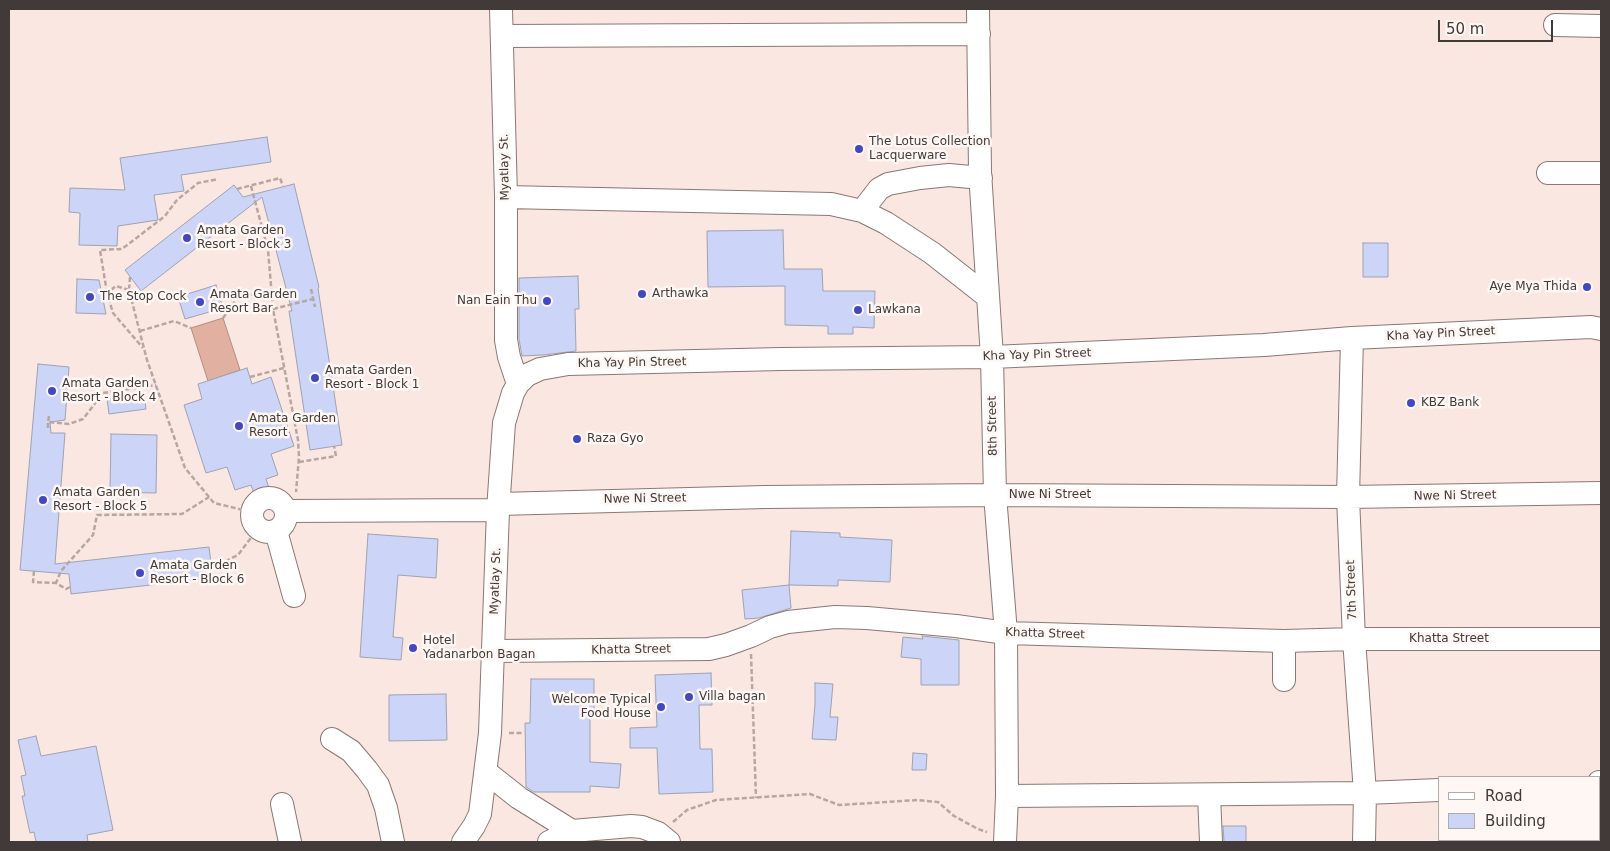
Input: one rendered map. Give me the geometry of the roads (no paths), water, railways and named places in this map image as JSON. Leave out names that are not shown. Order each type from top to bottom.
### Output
[{"type":"street","name":"Myatlay St.","points":[[463,842],[480,814],[483,799],[490,734],[498,507],[504,423],[513,393],[518,384],[509,357],[506,340],[506,197],[501,9]]},
{"type":"street","name":"8th Street","points":[[978,9],[981,178],[992,357],[994,495],[1006,633],[1006,840]]},
{"type":"street","points":[[1555,25],[1601,26]]},
{"type":"street","points":[[502,36],[979,34]]},
{"type":"street","points":[[1548,173],[1601,173]]},
{"type":"street","points":[[862,211],[879,189],[888,184],[949,175],[981,178]]},
{"type":"street","points":[[506,197],[831,204],[862,211],[886,223],[932,253],[988,297]]},
{"type":"street","name":"Kha Yay Pin Street","points":[[518,384],[527,375],[540,369],[568,364],[992,357],[1598,327]]},
{"type":"street","name":"7th Street","points":[[1352,338],[1348,498],[1354,639],[1365,793],[1364,842]]},
{"type":"street","name":"Nwe Ni Street","points":[[291,511],[498,507],[765,497],[994,495],[1348,498],[1601,493]]},
{"type":"street","points":[[262,524],[285,523],[291,511],[280,501],[268,497],[258,502],[262,524],[294,596]]},
{"type":"street","name":"Khatta Street","points":[[494,651],[709,649],[751,636],[770,626],[835,617],[956,626],[1006,633],[1284,641],[1601,638]]},
{"type":"street","points":[[1284,641],[1284,680]]},
{"type":"street","points":[[332,739],[351,751],[378,785],[386,808],[393,842]]},
{"type":"street","points":[[486,772],[520,798],[572,831]]},
{"type":"street","points":[[1007,796],[1365,793],[1438,790]]},
{"type":"street","points":[[1209,795],[1211,842]]},
{"type":"street","points":[[282,804],[290,842]]},
{"type":"street","points":[[549,842],[572,831],[631,826],[642,827],[663,838]]},
{"type":"place","name":"The Lotus Collection Lacquerware","points":[[859,149]]},
{"type":"place","name":"Amata Garden Resort - Block 3","points":[[187,238]]},
{"type":"place","name":"Aye Mya Thida","points":[[1587,287]]},
{"type":"place","name":"Arthawka","points":[[642,294]]},
{"type":"place","name":"The Stop Cock","points":[[90,297]]},
{"type":"place","name":"Nan Eain Thu","points":[[547,301]]},
{"type":"place","name":"Amata Garden Resort Bar","points":[[200,302]]},
{"type":"place","name":"Lawkana","points":[[858,310]]},
{"type":"place","name":"Amata Garden Resort - Block 1","points":[[315,378]]},
{"type":"place","name":"Amata Garden Resort - Block 4","points":[[52,391]]},
{"type":"place","name":"KBZ Bank","points":[[1411,403]]},
{"type":"place","name":"Amata Garden Resort","points":[[239,426]]},
{"type":"place","name":"Raza Gyo","points":[[577,439]]},
{"type":"place","name":"Amata Garden Resort - Block 5","points":[[43,500]]},
{"type":"place","name":"Amata Garden Resort - Block 6","points":[[140,573]]},
{"type":"place","name":"Hotel Yadanarbon Bagan","points":[[413,648]]},
{"type":"place","name":"Villa bagan","points":[[689,697]]},
{"type":"place","name":"Welcome Typical Food House","points":[[661,707]]}]
